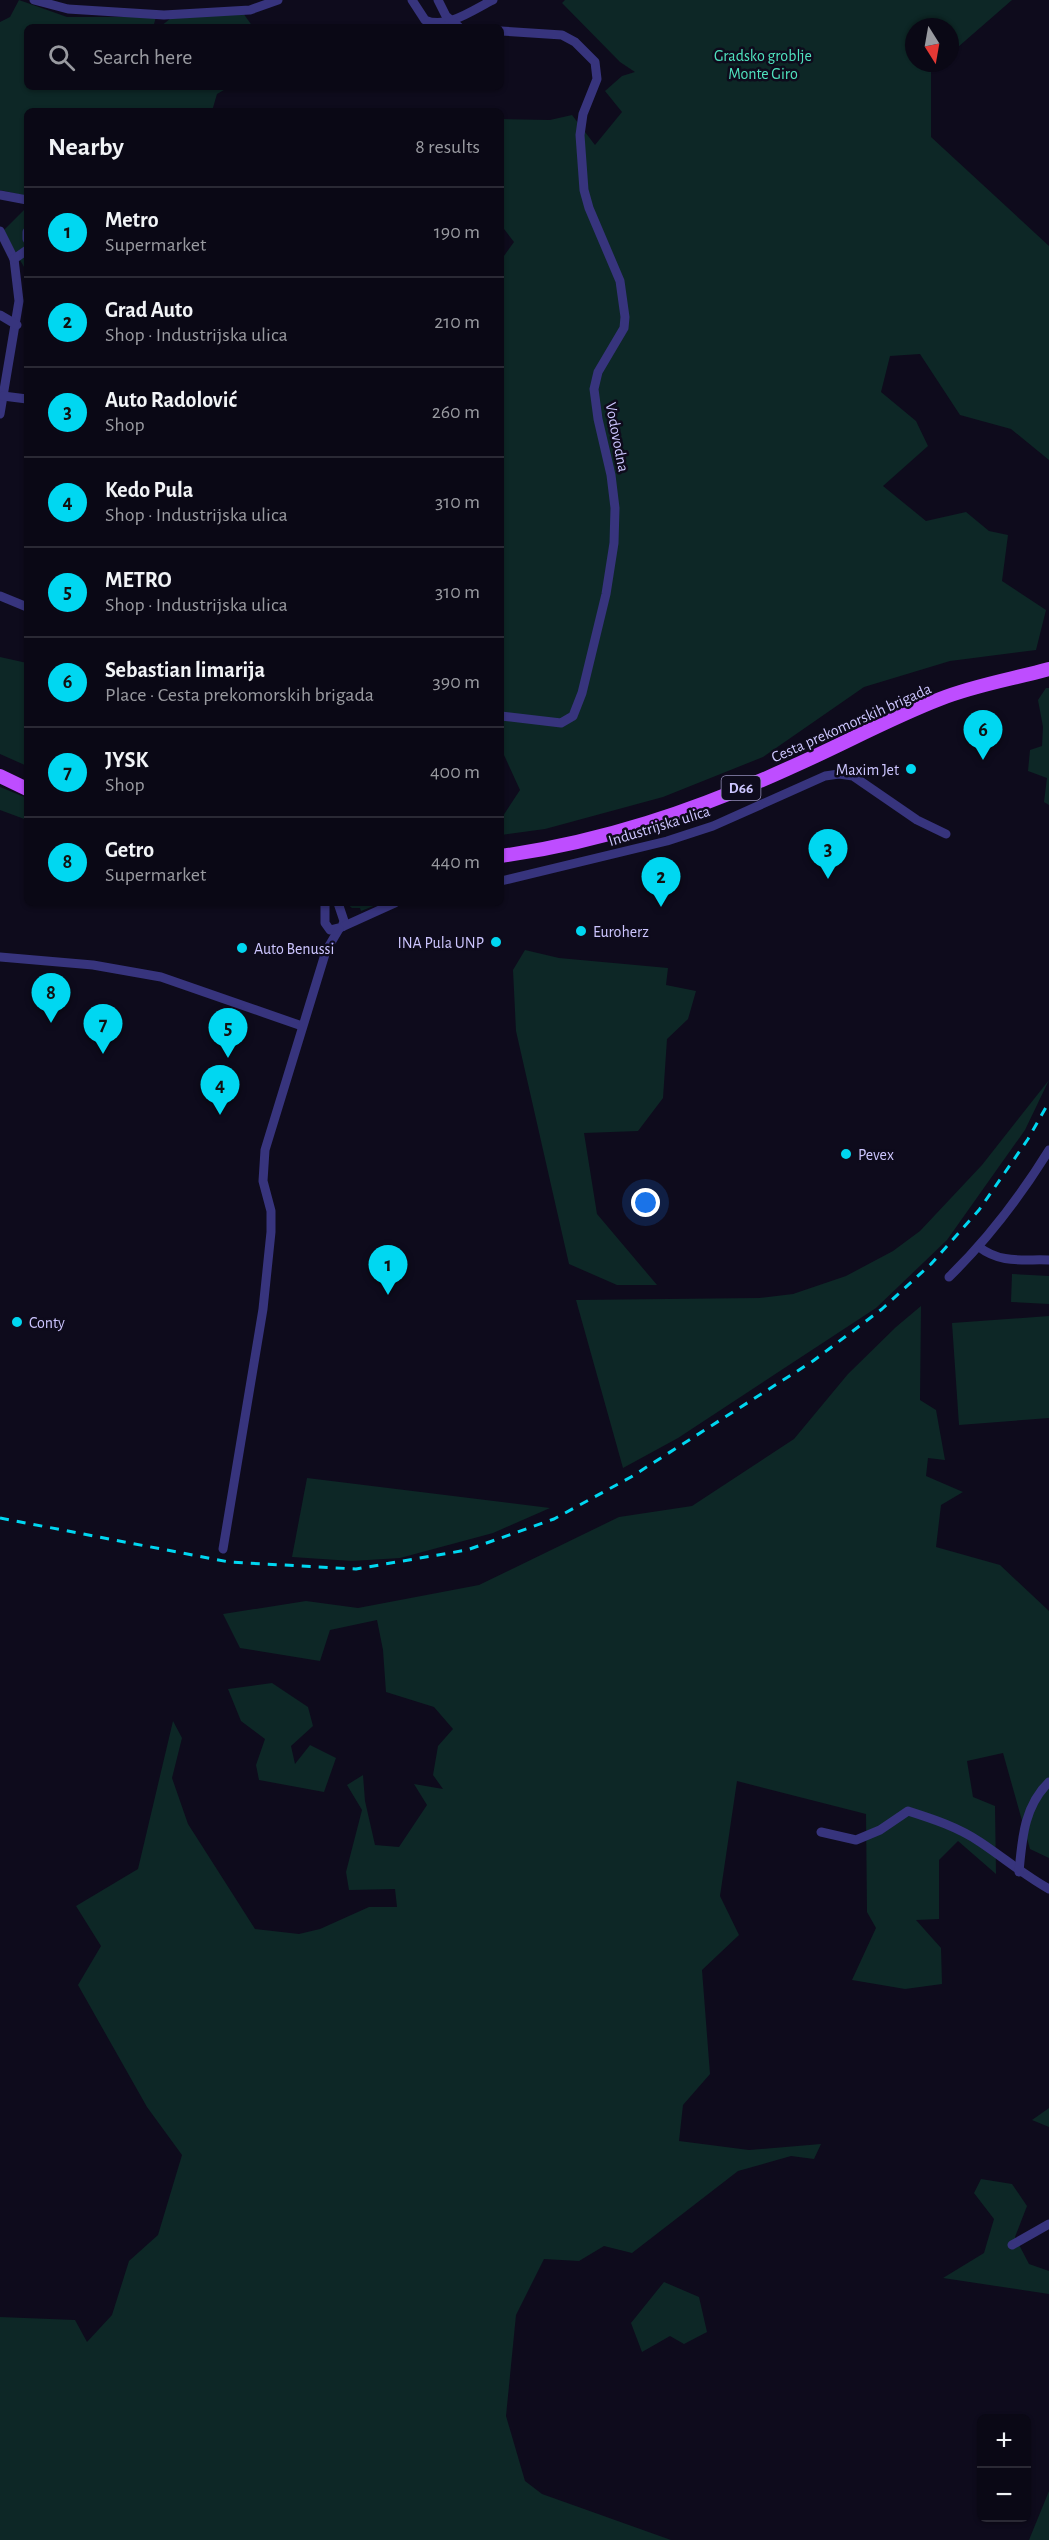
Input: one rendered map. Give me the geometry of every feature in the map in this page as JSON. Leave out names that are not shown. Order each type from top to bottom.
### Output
[{"type":"main road","name":"Cesta prekomorskih brigada","points":[[504,855],[601,838],[662,820],[785,770],[938,700],[971,688],[1049,669]]},
{"type":"main road","name":"Cesta prekomorskih brigada","points":[[1009,680],[1049,678]]},
{"type":"main road","points":[[0,776],[24,788]]},
{"type":"street","points":[[34,0],[164,15],[250,10],[274,1]]},
{"type":"street","points":[[412,0],[425,20],[439,23],[450,21],[493,0]]},
{"type":"street","points":[[438,0],[450,21],[454,24]]},
{"type":"street","name":"Vodovodna","points":[[504,31],[562,35],[575,42],[595,63],[597,79],[583,114],[580,135],[584,190],[589,208],[620,281],[625,316],[624,328],[598,372],[594,389],[598,419],[611,475],[615,508],[614,543],[606,594],[582,693],[573,716],[561,723],[504,717]]},
{"type":"street","points":[[0,195],[24,199]]},
{"type":"street","points":[[0,231],[14,259],[20,301],[0,414]]},
{"type":"street","points":[[14,259],[24,252]]},
{"type":"street","points":[[0,315],[17,325]]},
{"type":"street","points":[[3,396],[24,399]]},
{"type":"street","points":[[0,596],[24,606]]},
{"type":"street","name":"Industrijska ulica","points":[[504,879],[667,841],[713,826],[825,776],[839,774],[853,776],[917,820],[946,834]]},
{"type":"street","points":[[325,906],[326,951]]},
{"type":"street","points":[[223,1549],[261,1317],[272,1221],[263,1181],[265,1150],[326,951],[340,928],[344,915],[340,906]]},
{"type":"street","points":[[325,923],[330,930],[340,928],[388,906]]},
{"type":"street","points":[[344,915],[356,918],[363,916]]},
{"type":"street","points":[[0,957],[93,964],[152,975],[302,1026]]},
{"type":"street","points":[[949,1277],[979,1247],[1012,1207],[1049,1150]]},
{"type":"street","points":[[979,1247],[999,1259],[1049,1260]]},
{"type":"street","points":[[1019,1872],[1022,1837],[1032,1805],[1036,1795],[1049,1782]]},
{"type":"street","points":[[821,1832],[856,1839],[880,1830],[908,1810],[951,1826],[980,1841],[1019,1872],[1049,1889]]},
{"type":"street","points":[[1012,2245],[1049,2224]]},
{"type":"green space","points":[[19,0],[67,17],[156,17],[154,24],[24,24],[24,90],[224,90],[217,94],[213,108],[24,108],[24,195],[0,190],[0,22],[10,17]]},
{"type":"green space","name":"Gradsko groblje Monte Giro","points":[[565,0],[1012,0],[959,46],[959,18],[905,18],[905,72],[931,72],[931,137],[1049,246],[1049,460],[1011,429],[960,415],[920,354],[890,356],[881,392],[916,421],[928,446],[883,486],[926,521],[966,512],[989,531],[1008,535],[1002,581],[1046,610],[1036,650],[950,661],[864,687],[763,757],[663,797],[545,829],[504,835],[504,814],[520,790],[504,755],[504,256],[514,242],[504,229],[504,119],[550,120],[572,115],[595,145],[622,112],[605,91],[622,76],[635,72],[620,62],[562,3]]},
{"type":"green space","points":[[243,13],[251,24],[164,24],[171,18]]},
{"type":"green space","points":[[24,210],[24,267],[3,231]]},
{"type":"green space","points":[[0,657],[24,662],[24,765],[0,754]]},
{"type":"green space","points":[[1046,688],[1049,688],[1049,805],[1044,802],[1047,778],[1028,771],[1030,750],[1042,746],[1043,727],[1038,700]]},
{"type":"green space","points":[[0,787],[24,797],[24,819],[0,810]]},
{"type":"green space","points":[[350,906],[374,906],[361,911],[360,908]]},
{"type":"green space","points":[[525,950],[559,958],[668,968],[666,985],[696,991],[688,1019],[667,1039],[663,1098],[638,1131],[584,1133],[597,1214],[657,1285],[617,1285],[569,1264],[516,1031],[513,970]]},
{"type":"green space","points":[[1049,1080],[1025,1130],[947,1240],[876,1308],[678,1438],[623,1468],[576,1300],[759,1298],[793,1294],[846,1276],[893,1251],[920,1231],[982,1165]]},
{"type":"green space","points":[[1012,1274],[1049,1276],[1049,1304],[1011,1302]]},
{"type":"green space","points":[[921,1306],[920,1400],[936,1410],[945,1460],[928,1458],[926,1476],[963,1492],[941,1505],[936,1547],[1000,1565],[1049,1611],[1049,1858],[1030,1849],[1003,1753],[967,1761],[973,1797],[995,1806],[996,1874],[958,1841],[939,1860],[939,1919],[916,1920],[941,1948],[942,1984],[905,1989],[852,1980],[876,1928],[867,1912],[866,1814],[737,1781],[720,1896],[739,1935],[702,1970],[710,2074],[683,2105],[679,2141],[749,2150],[821,2144],[814,2159],[791,2156],[738,2171],[632,2253],[604,2246],[579,2261],[544,2259],[516,2315],[506,2416],[525,2481],[542,2494],[671,2540],[0,2540],[0,2317],[75,2320],[87,2342],[112,2315],[129,2261],[158,2235],[182,2155],[147,2107],[78,1985],[101,1946],[76,1906],[138,1869],[173,1721],[182,1738],[172,1778],[188,1824],[255,1929],[299,1934],[320,1929],[369,1907],[397,1907],[395,1889],[349,1890],[346,1872],[362,1810],[347,1785],[363,1775],[365,1801],[375,1845],[399,1847],[427,1805],[414,1784],[443,1789],[433,1775],[438,1746],[453,1729],[434,1707],[386,1692],[383,1650],[377,1620],[330,1630],[320,1661],[240,1648],[223,1614],[306,1601],[358,1608],[479,1585],[619,1517],[692,1506],[794,1439],[848,1374]]},
{"type":"green space","points":[[1049,1316],[1049,1418],[959,1425],[952,1323]]},
{"type":"green space","points":[[307,1478],[550,1508],[493,1533],[400,1558],[352,1561],[292,1557]]},
{"type":"green space","points":[[272,1683],[308,1707],[313,1726],[291,1746],[295,1764],[310,1745],[336,1758],[324,1792],[259,1780],[256,1765],[265,1739],[241,1721],[228,1689]]},
{"type":"green space","points":[[1049,2108],[1049,2127],[1032,2120]]},
{"type":"green space","points":[[981,2179],[1012,2184],[1027,2206],[1015,2237],[1029,2264],[1049,2271],[1049,2294],[943,2278],[984,2253],[994,2219],[974,2193]]},
{"type":"green space","points":[[664,2282],[699,2297],[707,2332],[684,2344],[670,2336],[642,2352],[631,2323]]},
{"type":"green space","points":[[1049,2491],[1049,2540],[1029,2540]]},
{"type":"railway","points":[[0,1518],[229,1562],[356,1569],[467,1550],[554,1519],[631,1477],[813,1361],[882,1309],[931,1264],[979,1210],[1028,1139],[1049,1102]]},
{"type":"place","name":"Sebastian limarija","points":[[983,760]]},
{"type":"place","name":"Maxim Jet","points":[[911,769]]},
{"type":"place","name":"Auto Radolović","points":[[828,879]]},
{"type":"place","name":"Grad Auto","points":[[661,907]]},
{"type":"place","name":"Euroherz","points":[[581,931]]},
{"type":"place","name":"INA Pula UNP","points":[[496,942]]},
{"type":"place","name":"Auto Benussi","points":[[242,948]]},
{"type":"place","name":"Getro","points":[[51,1023]]},
{"type":"place","name":"JYSK","points":[[103,1054]]},
{"type":"place","name":"METRO","points":[[228,1058]]},
{"type":"place","name":"Kedo Pula","points":[[220,1115]]},
{"type":"place","name":"Pevex","points":[[846,1154]]},
{"type":"place","name":"Metro","points":[[388,1295]]},
{"type":"place","name":"Conty","points":[[17,1322]]}]
